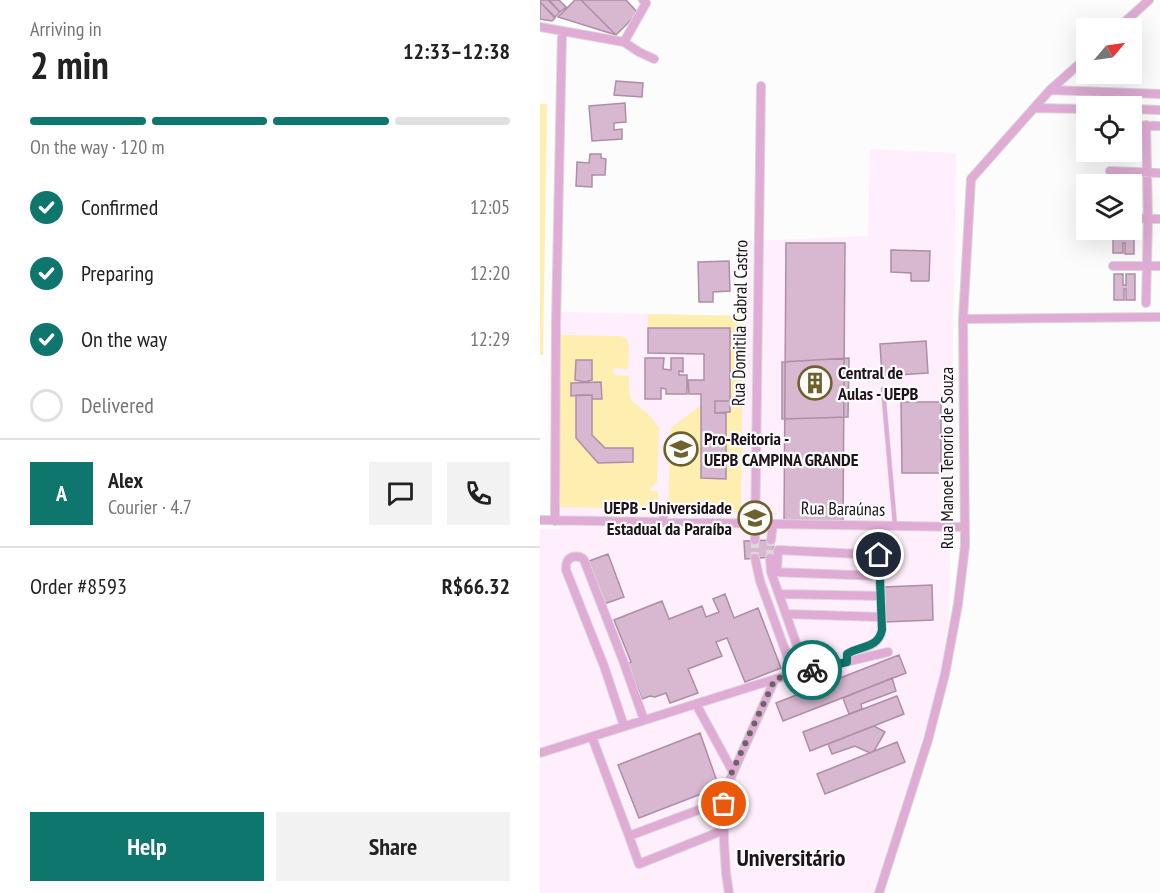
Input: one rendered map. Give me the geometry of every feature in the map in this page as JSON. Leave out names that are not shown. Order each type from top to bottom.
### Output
[{"type":"street","points":[[1129,18],[1149,0]]},
{"type":"street","points":[[624,42],[644,2]]},
{"type":"street","points":[[540,27],[624,42],[654,59]]},
{"type":"street","points":[[555,521],[562,32]]},
{"type":"street","name":"Rua Manoel Tenorio de Souza","points":[[879,893],[928,740],[945,674],[958,604],[965,527],[963,319],[971,179],[1050,90],[1076,67]]},
{"type":"street","name":"Rua Domitila Cabral Castro","points":[[755,540],[761,86]]},
{"type":"street","points":[[1050,90],[1160,94]]},
{"type":"street","points":[[1034,108],[1076,109]]},
{"type":"street","points":[[1142,109],[1160,110]]},
{"type":"street","points":[[1142,125],[1160,126]]},
{"type":"street","points":[[1146,125],[1148,173],[1146,303]]},
{"type":"street","points":[[1110,171],[1160,172]]},
{"type":"street","points":[[1142,219],[1160,219]]},
{"type":"street","points":[[1113,266],[1160,266]]},
{"type":"street","points":[[963,319],[1160,316]]},
{"type":"street","points":[[663,510],[663,523]]},
{"type":"street","name":"Rua Baraúnas","points":[[540,520],[965,527]]},
{"type":"street","points":[[771,540],[772,524]]},
{"type":"street","points":[[774,572],[778,550],[878,554],[882,630],[880,638],[875,643],[847,654],[847,662]]},
{"type":"street","points":[[624,726],[604,666],[566,570],[568,559],[576,556],[584,560],[645,720]]},
{"type":"street","points":[[794,675],[760,581],[756,560],[770,559],[778,594],[806,671]]},
{"type":"street","points":[[774,572],[880,576]]},
{"type":"street","points":[[778,594],[881,596]]},
{"type":"street","points":[[786,614],[881,617]]},
{"type":"street","points":[[540,753],[775,679],[888,651]]},
{"type":"street","points":[[729,893],[725,857],[725,800],[732,772],[775,679]]},
{"type":"street","points":[[696,704],[732,772]]},
{"type":"street","points":[[592,736],[639,864],[724,830]]},
{"type":"street","points":[[629,836],[725,800]]},
{"type":"lane","points":[[883,389],[896,526]]},
{"type":"shaded area","points":[[540,104],[547,104],[543,355],[540,355]]},
{"type":"shaded area","name":"UEPB - Universidade Estadual da Paraíba","points":[[870,149],[956,153],[949,617],[940,681],[874,893],[540,893],[540,529],[560,529],[559,312],[748,316],[749,241],[868,236]]},
{"type":"shaded area","points":[[648,314],[743,316],[741,512],[668,510],[671,428],[701,405],[701,478],[726,478],[726,413],[730,412],[730,328],[648,328]]},
{"type":"shaded area","points":[[559,335],[620,336],[627,339],[628,369],[614,368],[613,372],[615,375],[629,376],[631,400],[651,417],[659,428],[657,482],[649,490],[658,492],[658,509],[560,507]]},
{"type":"building","points":[[540,0],[548,0],[560,12],[555,17]]},
{"type":"building","points":[[549,0],[559,0],[566,7],[560,12]]},
{"type":"building","points":[[575,0],[581,0],[616,35],[558,17]]},
{"type":"building","points":[[581,0],[626,0],[638,13],[616,35]]},
{"type":"building","points":[[540,2],[555,18],[552,21],[540,19]]},
{"type":"building","points":[[616,81],[643,83],[642,97],[614,95]]},
{"type":"building","points":[[625,103],[626,122],[614,123],[614,130],[622,129],[622,139],[592,141],[589,106]]},
{"type":"building","points":[[590,154],[601,154],[601,158],[606,159],[605,175],[592,175],[592,187],[576,186],[577,162],[589,163]]},
{"type":"building","points":[[1113,240],[1134,240],[1134,254],[1125,254],[1125,243],[1123,243],[1123,253],[1113,253]]},
{"type":"building","name":"Central de Aulas - UEPB","points":[[786,243],[845,243],[843,523],[784,523]]},
{"type":"building","points":[[891,250],[930,251],[929,281],[911,281],[911,273],[891,272]]},
{"type":"building","points":[[729,261],[730,291],[713,292],[713,302],[699,302],[698,262]]},
{"type":"building","points":[[1114,274],[1123,274],[1123,285],[1126,285],[1126,274],[1135,274],[1135,300],[1126,300],[1126,289],[1124,289],[1124,300],[1114,300]]},
{"type":"building","points":[[648,328],[730,328],[730,401],[715,401],[715,413],[726,413],[726,479],[701,478],[701,394],[689,394],[688,380],[704,380],[704,354],[648,353]]},
{"type":"building","points":[[926,341],[928,373],[882,376],[880,344]]},
{"type":"building","points":[[645,358],[664,358],[663,369],[671,370],[671,358],[683,358],[683,372],[679,371],[679,375],[687,375],[687,394],[666,394],[666,389],[661,388],[661,399],[645,399]]},
{"type":"building","points":[[849,358],[848,417],[782,419],[782,362]]},
{"type":"building","points":[[576,360],[592,360],[592,380],[585,382],[575,380]]},
{"type":"building","points":[[601,382],[602,399],[592,399],[592,395],[571,396],[571,383]]},
{"type":"building","points":[[576,395],[592,395],[592,435],[605,448],[633,448],[633,462],[598,463],[576,438]]},
{"type":"building","points":[[715,401],[730,401],[730,412],[715,413]]},
{"type":"building","points":[[901,402],[941,402],[941,473],[902,473]]},
{"type":"building","points":[[773,540],[774,557],[745,559],[744,541]]},
{"type":"building","points":[[608,554],[624,597],[604,604],[589,561]]},
{"type":"building","points":[[932,585],[933,620],[885,622],[883,587]]},
{"type":"building","points":[[725,594],[734,618],[758,608],[781,668],[745,682],[727,638],[716,642],[722,656],[688,669],[698,693],[670,703],[666,693],[642,699],[628,663],[631,662],[614,620],[662,601],[669,619],[702,606],[706,617],[719,612],[713,599]]},
{"type":"building","points":[[899,655],[906,673],[783,721],[776,703]]},
{"type":"building","points":[[892,678],[896,691],[861,704],[862,709],[849,714],[843,698]]},
{"type":"building","points":[[897,696],[904,714],[810,751],[803,732]]},
{"type":"building","points":[[874,726],[885,732],[874,751],[870,753],[855,746],[832,754],[828,744]]},
{"type":"building","points":[[700,733],[719,787],[639,818],[618,765]]},
{"type":"building","points":[[897,742],[905,762],[825,794],[817,774]]},
{"type":"tunnel","points":[[755,540],[755,558]]},
{"type":"tunnel","points":[[770,558],[771,540]]},
{"type":"way so far","points":[[724,804],[732,772],[775,679],[812,670]]},
{"type":"place","name":"Central de Aulas - UEPB","points":[[815,383]]},
{"type":"place","name":"Pro-Reitoria - UEPB CAMPINA GRANDE","points":[[681,449]]},
{"type":"place","name":"UEPB - Universidade Estadual da Paraíba","points":[[755,518]]},
{"type":"district","name":"Universitário","points":[[791,858]]},
{"type":"route","points":[[812,670],[847,662],[847,654],[875,643],[880,638],[882,630],[879,555]]}]
